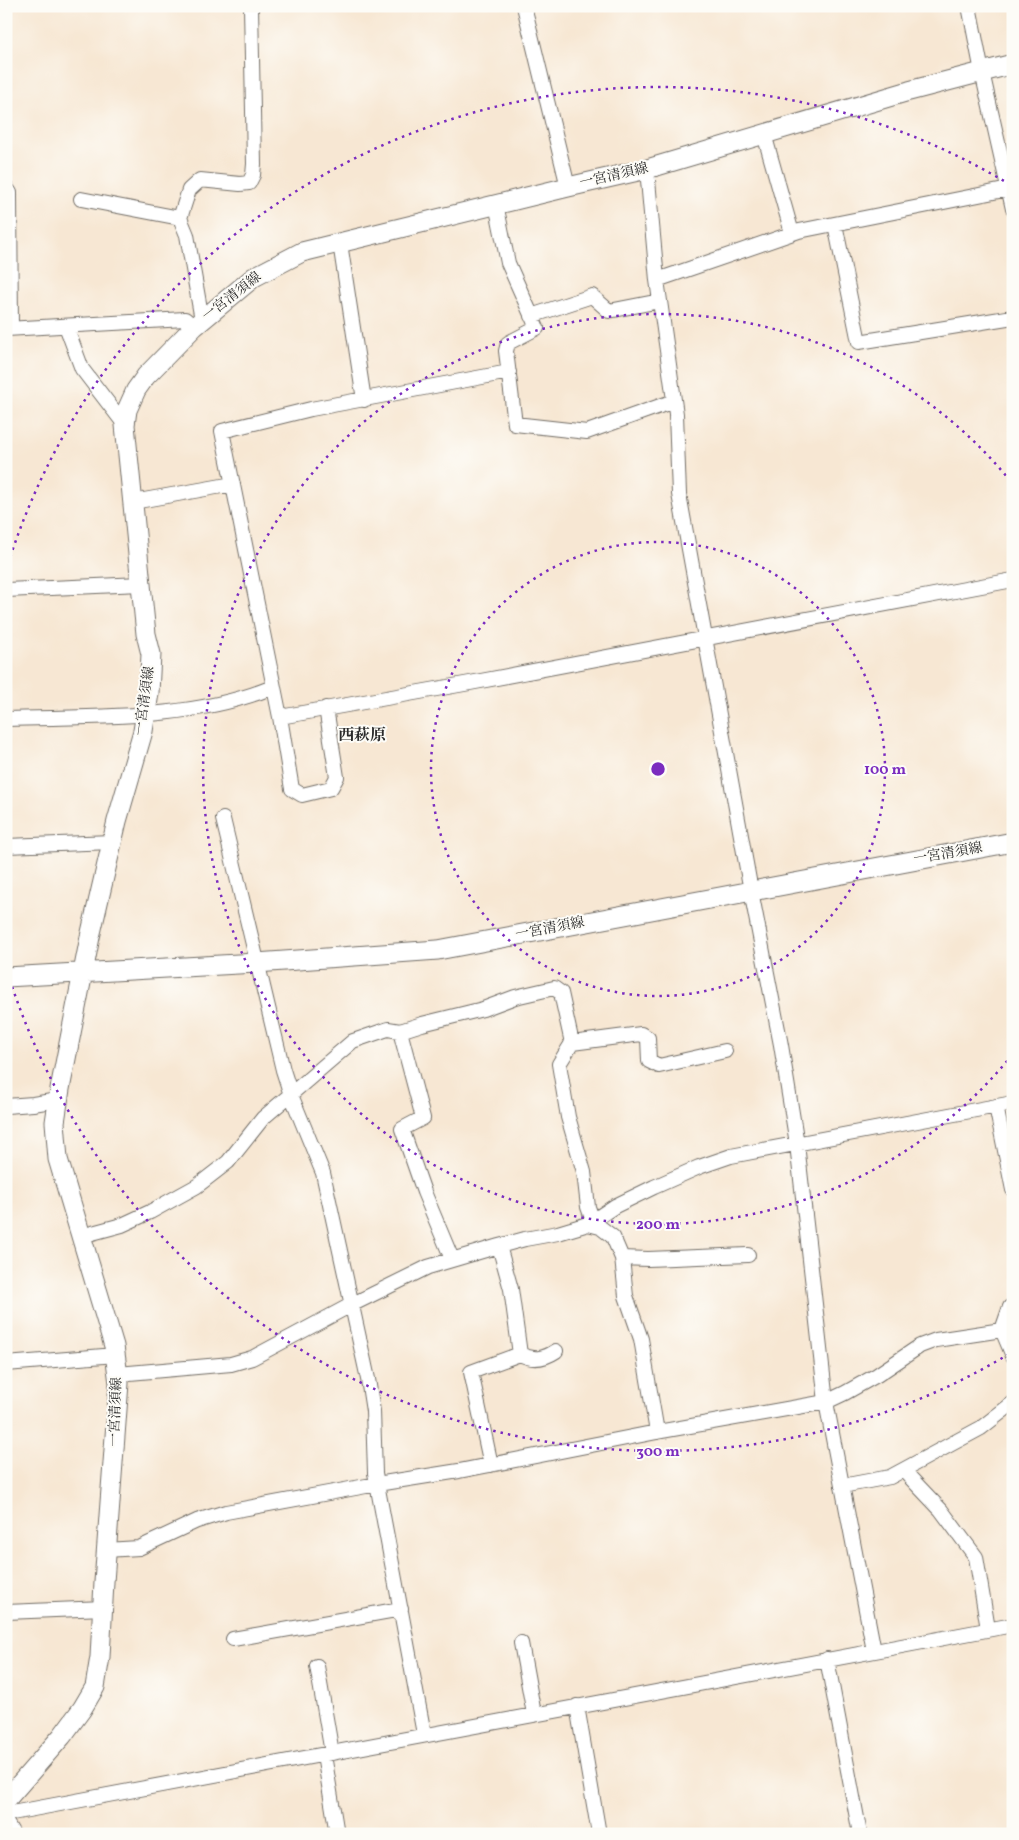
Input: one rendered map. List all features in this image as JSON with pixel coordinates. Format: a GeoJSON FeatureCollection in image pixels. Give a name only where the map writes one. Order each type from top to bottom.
{"type":"FeatureCollection","features":[{"type":"Feature","properties":{"kind":"main road","name":"一宮清須線"},"geometry":{"type":"LineString","coordinates":[[6,1800],[62,1736],[82,1709],[95,1686],[100,1657],[119,1383],[114,1346],[58,1159],[55,1122],[82,972],[112,842],[143,731],[149,693],[151,654],[146,634],[125,425],[127,410],[136,390],[146,376],[198,324],[254,277],[302,252],[568,186],[648,169],[764,134],[1013,64]]}},
{"type":"Feature","properties":{"kind":"main road","name":"一宮清須線"},"geometry":{"type":"LineString","coordinates":[[82,972],[256,963],[438,950],[1013,842]]}},
{"type":"Feature","properties":{"kind":"main road"},"geometry":{"type":"LineString","coordinates":[[6,977],[82,972]]}},
{"type":"Feature","properties":{"kind":"street"},"geometry":{"type":"LineString","coordinates":[[6,187],[10,193],[9,329],[185,320],[198,324],[187,234],[180,218],[189,190],[200,180],[240,184],[249,183],[253,174],[251,6]]}},
{"type":"Feature","properties":{"kind":"street"},"geometry":{"type":"LineString","coordinates":[[524,6],[568,186]]}},
{"type":"Feature","properties":{"kind":"street"},"geometry":{"type":"LineString","coordinates":[[969,6],[1013,210]]}},
{"type":"Feature","properties":{"kind":"street"},"geometry":{"type":"LineString","coordinates":[[764,134],[792,233]]}},
{"type":"Feature","properties":{"kind":"street"},"geometry":{"type":"LineString","coordinates":[[648,169],[660,301],[674,401],[679,494],[781,1045],[797,1144],[826,1402],[874,1650]]}},
{"type":"Feature","properties":{"kind":"street"},"geometry":{"type":"LineString","coordinates":[[658,280],[792,233],[1009,189]]}},
{"type":"Feature","properties":{"kind":"street"},"geometry":{"type":"LineString","coordinates":[[80,199],[180,218]]}},
{"type":"Feature","properties":{"kind":"street"},"geometry":{"type":"LineString","coordinates":[[496,204],[508,263],[537,328],[508,343],[506,351],[515,424],[588,432],[674,401]]}},
{"type":"Feature","properties":{"kind":"street"},"geometry":{"type":"LineString","coordinates":[[835,224],[859,342],[1013,317]]}},
{"type":"Feature","properties":{"kind":"street"},"geometry":{"type":"LineString","coordinates":[[340,243],[364,400]]}},
{"type":"Feature","properties":{"kind":"street"},"geometry":{"type":"LineString","coordinates":[[531,316],[592,296],[609,311],[660,301]]}},
{"type":"Feature","properties":{"kind":"street"},"geometry":{"type":"LineString","coordinates":[[66,326],[82,369],[125,425]]}},
{"type":"Feature","properties":{"kind":"street"},"geometry":{"type":"LineString","coordinates":[[326,708],[338,777],[331,788],[302,795],[292,789],[280,717],[222,431],[311,410],[509,372]]}},
{"type":"Feature","properties":{"kind":"street"},"geometry":{"type":"LineString","coordinates":[[133,502],[233,484]]}},
{"type":"Feature","properties":{"kind":"street"},"geometry":{"type":"LineString","coordinates":[[280,717],[1013,580]]}},
{"type":"Feature","properties":{"kind":"street"},"geometry":{"type":"LineString","coordinates":[[6,590],[141,584]]}},
{"type":"Feature","properties":{"kind":"street"},"geometry":{"type":"LineString","coordinates":[[6,719],[146,714],[187,710],[224,703],[254,695],[274,687]]}},
{"type":"Feature","properties":{"kind":"street"},"geometry":{"type":"LineString","coordinates":[[223,819],[282,1070],[323,1172],[369,1387],[375,1473],[424,1734]]}},
{"type":"Feature","properties":{"kind":"street"},"geometry":{"type":"LineString","coordinates":[[6,846],[112,842]]}},
{"type":"Feature","properties":{"kind":"street"},"geometry":{"type":"LineString","coordinates":[[81,1236],[122,1225],[168,1203],[197,1186],[228,1162],[263,1118],[353,1041],[388,1029],[400,1031],[483,1009],[514,997],[554,988],[561,993],[572,1043],[559,1064],[568,1118],[584,1172],[590,1222]]}},
{"type":"Feature","properties":{"kind":"street"},"geometry":{"type":"LineString","coordinates":[[400,1031],[424,1118],[402,1129],[452,1259]]}},
{"type":"Feature","properties":{"kind":"street"},"geometry":{"type":"LineString","coordinates":[[572,1043],[641,1034],[648,1038],[649,1061],[658,1066],[725,1052]]}},
{"type":"Feature","properties":{"kind":"street"},"geometry":{"type":"LineString","coordinates":[[6,1106],[58,1100]]}},
{"type":"Feature","properties":{"kind":"street"},"geometry":{"type":"LineString","coordinates":[[118,1374],[231,1364],[252,1358],[351,1305],[428,1267],[525,1239],[558,1233],[590,1222],[615,1206],[699,1167],[731,1156],[1013,1103]]}},
{"type":"Feature","properties":{"kind":"street"},"geometry":{"type":"LineString","coordinates":[[996,1106],[1013,1190]]}},
{"type":"Feature","properties":{"kind":"street"},"geometry":{"type":"LineString","coordinates":[[590,1222],[614,1237],[622,1258],[626,1296],[640,1339],[657,1432]]}},
{"type":"Feature","properties":{"kind":"street"},"geometry":{"type":"LineString","coordinates":[[499,1246],[511,1289],[520,1354]]}},
{"type":"Feature","properties":{"kind":"street"},"geometry":{"type":"LineString","coordinates":[[622,1258],[648,1259],[748,1254]]}},
{"type":"Feature","properties":{"kind":"street"},"geometry":{"type":"LineString","coordinates":[[1013,1305],[1010,1307],[1002,1330],[1013,1356]]}},
{"type":"Feature","properties":{"kind":"street"},"geometry":{"type":"LineString","coordinates":[[106,1550],[139,1548],[197,1521],[226,1512],[492,1465],[657,1432],[826,1402],[878,1375],[920,1346],[936,1340],[1002,1330]]}},
{"type":"Feature","properties":{"kind":"street"},"geometry":{"type":"LineString","coordinates":[[492,1465],[471,1372],[520,1354],[529,1359],[541,1358],[556,1351]]}},
{"type":"Feature","properties":{"kind":"street"},"geometry":{"type":"LineString","coordinates":[[6,1364],[116,1355]]}},
{"type":"Feature","properties":{"kind":"street"},"geometry":{"type":"LineString","coordinates":[[842,1486],[890,1477],[981,1428],[1013,1403]]}},
{"type":"Feature","properties":{"kind":"street"},"geometry":{"type":"LineString","coordinates":[[903,1470],[941,1510],[976,1557],[988,1629]]}},
{"type":"Feature","properties":{"kind":"street"},"geometry":{"type":"LineString","coordinates":[[6,1612],[104,1608]]}},
{"type":"Feature","properties":{"kind":"street"},"geometry":{"type":"LineString","coordinates":[[233,1639],[401,1609]]}},
{"type":"Feature","properties":{"kind":"street"},"geometry":{"type":"LineString","coordinates":[[6,1811],[12,1813],[1013,1624]]}},
{"type":"Feature","properties":{"kind":"street"},"geometry":{"type":"LineString","coordinates":[[521,1643],[534,1714]]}},
{"type":"Feature","properties":{"kind":"street"},"geometry":{"type":"LineString","coordinates":[[827,1660],[860,1834]]}},
{"type":"Feature","properties":{"kind":"street"},"geometry":{"type":"LineString","coordinates":[[317,1666],[337,1834]]}},
{"type":"Feature","properties":{"kind":"street"},"geometry":{"type":"LineString","coordinates":[[577,1706],[599,1834]]}},
{"type":"Feature","properties":{"kind":"street"},"geometry":{"type":"LineString","coordinates":[[6,1822],[13,1834]]}},
{"type":"Feature","properties":{"kind":"district","name":"西萩原"},"geometry":{"type":"Point","coordinates":[362,736]}}]}
